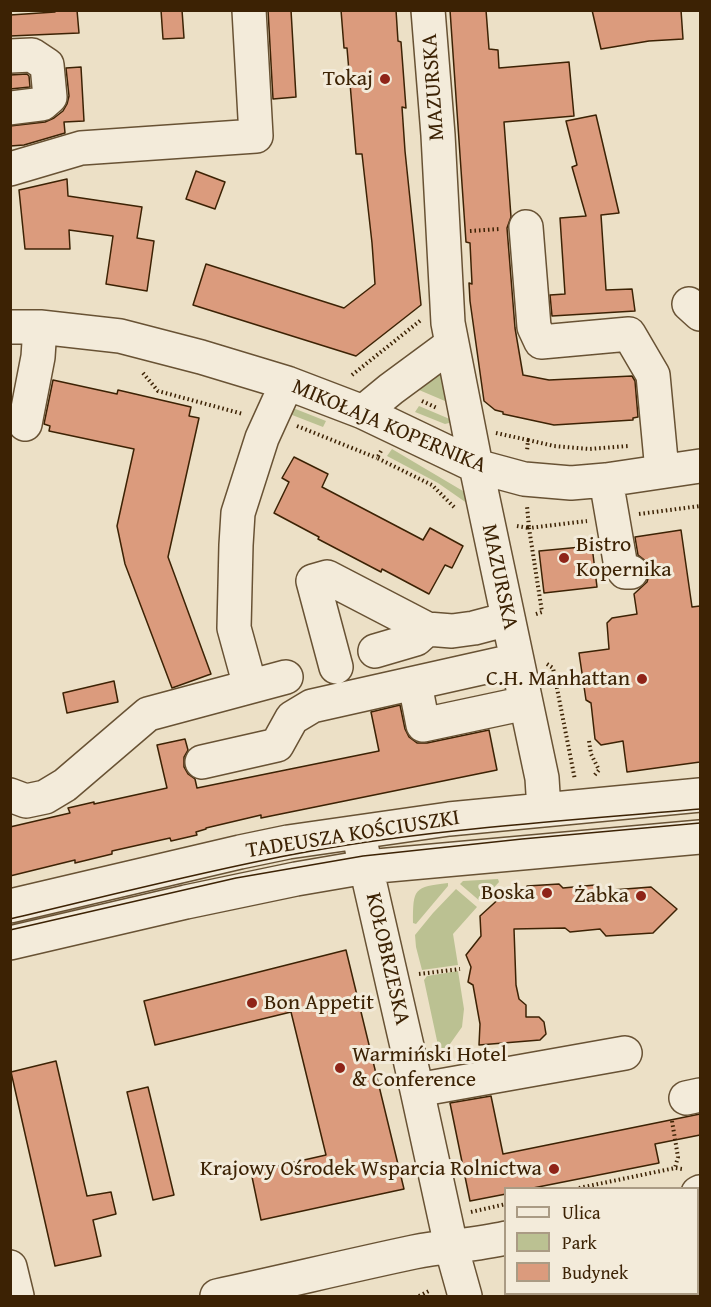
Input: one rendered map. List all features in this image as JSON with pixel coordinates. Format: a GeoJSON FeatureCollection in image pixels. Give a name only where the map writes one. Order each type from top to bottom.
{"type":"FeatureCollection","features":[{"type":"Feature","properties":{"kind":"street"},"geometry":{"type":"LineString","coordinates":[[10,169],[81,148],[256,136],[249,10]]}},
{"type":"Feature","properties":{"kind":"street","name":"MAZURSKA"},"geometry":{"type":"LineString","coordinates":[[428,10],[438,135],[448,323],[476,466],[529,659],[526,703],[542,778],[544,810]]}},
{"type":"Feature","properties":{"kind":"street"},"geometry":{"type":"LineString","coordinates":[[10,56],[32,55],[47,65],[50,97],[42,104],[10,108]]}},
{"type":"Feature","properties":{"kind":"street"},"geometry":{"type":"LineString","coordinates":[[526,226],[534,327],[542,342],[629,334],[653,375],[660,457]]}},
{"type":"Feature","properties":{"kind":"street"},"geometry":{"type":"LineString","coordinates":[[25,327],[38,357],[25,424]]}},
{"type":"Feature","properties":{"kind":"street","name":"MIKOŁAJA KOPERNIKA"},"geometry":{"type":"LineString","coordinates":[[25,327],[120,336],[287,383],[363,412],[476,466],[524,479],[571,483],[606,480],[660,457],[700,466]]}},
{"type":"Feature","properties":{"kind":"street"},"geometry":{"type":"LineString","coordinates":[[363,412],[452,344]]}},
{"type":"Feature","properties":{"kind":"street"},"geometry":{"type":"LineString","coordinates":[[250,686],[234,628],[238,513],[262,438],[287,383]]}},
{"type":"Feature","properties":{"kind":"street"},"geometry":{"type":"LineString","coordinates":[[606,480],[621,567],[625,572],[631,572]]}},
{"type":"Feature","properties":{"kind":"street"},"geometry":{"type":"LineString","coordinates":[[336,667],[313,581],[327,577],[427,628],[452,630],[474,628],[518,618]]}},
{"type":"Feature","properties":{"kind":"street"},"geometry":{"type":"LineString","coordinates":[[375,651],[416,639],[427,628]]}},
{"type":"Feature","properties":{"kind":"street"},"geometry":{"type":"LineString","coordinates":[[202,762],[277,745],[292,718],[312,706],[529,659]]}},
{"type":"Feature","properties":{"kind":"street"},"geometry":{"type":"LineString","coordinates":[[10,795],[26,801],[45,797],[65,785],[148,714],[286,677]]}},
{"type":"Feature","properties":{"kind":"street"},"geometry":{"type":"LineString","coordinates":[[415,684],[423,725],[526,703]]}},
{"type":"Feature","properties":{"kind":"street","name":"TADEUSZA KOŚCIUSZKI"},"geometry":{"type":"LineString","coordinates":[[10,906],[288,842],[437,820],[700,795]]}},
{"type":"Feature","properties":{"kind":"street","name":"KOŁOBRZESKA"},"geometry":{"type":"LineString","coordinates":[[358,832],[451,1246],[465,1296]]}},
{"type":"Feature","properties":{"kind":"street","name":"TADEUSZA KOŚCIUSZKI"},"geometry":{"type":"LineString","coordinates":[[10,944],[197,900],[366,867],[700,837]]}},
{"type":"Feature","properties":{"kind":"street"},"geometry":{"type":"LineString","coordinates":[[417,1090],[626,1053]]}},
{"type":"Feature","properties":{"kind":"street"},"geometry":{"type":"LineString","coordinates":[[217,1296],[416,1252],[504,1238]]}},
{"type":"Feature","properties":{"kind":"street"},"geometry":{"type":"LineString","coordinates":[[10,1267],[17,1296]]}},
{"type":"Feature","properties":{"kind":"path"},"geometry":{"type":"LineString","coordinates":[[469,231],[526,226]]}},
{"type":"Feature","properties":{"kind":"path"},"geometry":{"type":"LineString","coordinates":[[351,375],[426,316]]}},
{"type":"Feature","properties":{"kind":"path"},"geometry":{"type":"LineString","coordinates":[[134,370],[143,373],[158,391],[252,417],[272,416],[377,458]]}},
{"type":"Feature","properties":{"kind":"path"},"geometry":{"type":"LineString","coordinates":[[528,440],[554,446],[660,457]]}},
{"type":"Feature","properties":{"kind":"path"},"geometry":{"type":"LineString","coordinates":[[518,618],[542,612],[529,528],[700,506]]}},
{"type":"Feature","properties":{"kind":"path"},"geometry":{"type":"LineString","coordinates":[[529,659],[553,668],[575,780]]}},
{"type":"Feature","properties":{"kind":"path"},"geometry":{"type":"LineString","coordinates":[[589,741],[591,754],[599,770]]}},
{"type":"Feature","properties":{"kind":"path"},"geometry":{"type":"LineString","coordinates":[[416,974],[460,969]]}},
{"type":"Feature","properties":{"kind":"path"},"geometry":{"type":"LineString","coordinates":[[584,1187],[662,1170]]}},
{"type":"Feature","properties":{"kind":"path"},"geometry":{"type":"LineString","coordinates":[[471,1212],[504,1204]]}},
{"type":"Feature","properties":{"kind":"path"},"geometry":{"type":"LineString","coordinates":[[419,1296],[429,1291]]}},
{"type":"Feature","properties":{"kind":"green space"},"geometry":{"type":"Polygon","coordinates":[[[434,370],[443,372],[452,404],[412,387],[434,370]]]}},
{"type":"Feature","properties":{"kind":"green space"},"geometry":{"type":"Polygon","coordinates":[[[419,406],[452,420],[445,424],[415,412],[419,406]]]}},
{"type":"Feature","properties":{"kind":"green space"},"geometry":{"type":"Polygon","coordinates":[[[293,408],[326,421],[323,427],[287,413],[293,408]]]}},
{"type":"Feature","properties":{"kind":"green space"},"geometry":{"type":"Polygon","coordinates":[[[392,449],[468,494],[471,506],[438,483],[387,456],[392,449]]]}},
{"type":"Feature","properties":{"kind":"green space"},"geometry":{"type":"Polygon","coordinates":[[[498,879],[499,882],[481,902],[460,884],[463,881],[498,879]]]}},
{"type":"Feature","properties":{"kind":"green space"},"geometry":{"type":"Polygon","coordinates":[[[448,883],[448,886],[416,924],[413,923],[415,896],[418,891],[428,886],[448,883]]]}},
{"type":"Feature","properties":{"kind":"green space"},"geometry":{"type":"Polygon","coordinates":[[[456,889],[477,907],[453,934],[458,965],[422,970],[415,935],[456,889]]]}},
{"type":"Feature","properties":{"kind":"green space"},"geometry":{"type":"Polygon","coordinates":[[[458,971],[464,1009],[462,1027],[445,1051],[439,1050],[424,980],[427,976],[458,971]]]}},
{"type":"Feature","properties":{"kind":"building"},"geometry":{"type":"Polygon","coordinates":[[[55,10],[77,10],[79,33],[10,36],[10,15],[55,12],[55,10]]]}},
{"type":"Feature","properties":{"kind":"building"},"geometry":{"type":"Polygon","coordinates":[[[161,10],[182,10],[184,38],[163,39],[161,10]]]}},
{"type":"Feature","properties":{"kind":"building"},"geometry":{"type":"Polygon","coordinates":[[[268,10],[291,10],[296,97],[273,99],[268,10]]]}},
{"type":"Feature","properties":{"kind":"building"},"geometry":{"type":"Polygon","coordinates":[[[341,10],[396,10],[406,108],[402,107],[405,151],[421,305],[356,356],[193,305],[206,264],[344,308],[375,284],[362,154],[356,154],[347,48],[344,48],[341,10]]]}},
{"type":"Feature","properties":{"kind":"building"},"geometry":{"type":"Polygon","coordinates":[[[450,10],[486,10],[489,49],[498,50],[499,68],[569,62],[574,116],[504,122],[511,217],[507,228],[515,328],[523,375],[549,380],[632,376],[635,381],[638,417],[633,420],[554,425],[503,414],[484,401],[470,301],[469,283],[472,284],[470,243],[466,242],[450,10]]]}},
{"type":"Feature","properties":{"kind":"building"},"geometry":{"type":"Polygon","coordinates":[[[592,10],[681,10],[683,39],[649,41],[601,49],[592,10]]]}},
{"type":"Feature","properties":{"kind":"building"},"geometry":{"type":"Polygon","coordinates":[[[81,67],[84,121],[64,122],[65,133],[24,145],[10,146],[10,126],[45,122],[63,111],[69,96],[66,68],[81,67]]]}},
{"type":"Feature","properties":{"kind":"building"},"geometry":{"type":"Polygon","coordinates":[[[27,74],[30,87],[10,89],[10,75],[27,74]]]}},
{"type":"Feature","properties":{"kind":"building"},"geometry":{"type":"Polygon","coordinates":[[[596,115],[619,213],[601,215],[606,290],[632,289],[635,311],[552,316],[550,295],[565,294],[560,218],[586,216],[572,167],[577,165],[566,121],[596,115]]]}},
{"type":"Feature","properties":{"kind":"building"},"geometry":{"type":"Polygon","coordinates":[[[196,171],[225,182],[215,209],[186,199],[196,171]]]}},
{"type":"Feature","properties":{"kind":"building"},"geometry":{"type":"Polygon","coordinates":[[[67,179],[68,196],[142,207],[137,238],[154,241],[147,291],[106,284],[113,236],[69,230],[70,249],[25,249],[19,190],[67,179]]]}},
{"type":"Feature","properties":{"kind":"building"},"geometry":{"type":"Polygon","coordinates":[[[53,380],[117,394],[118,390],[191,407],[189,416],[199,418],[168,557],[211,674],[172,688],[125,564],[117,526],[134,449],[49,431],[50,426],[44,424],[53,380]]]}},
{"type":"Feature","properties":{"kind":"building"},"geometry":{"type":"Polygon","coordinates":[[[294,457],[328,474],[322,487],[423,540],[430,528],[463,546],[452,568],[445,565],[429,594],[382,569],[381,572],[274,513],[289,482],[282,478],[294,457]]]}},
{"type":"Feature","properties":{"kind":"building","name":"C.H. Manhattan"},"geometry":{"type":"Polygon","coordinates":[[[681,530],[692,607],[700,606],[700,762],[627,772],[623,741],[601,745],[595,739],[591,703],[586,700],[579,653],[609,649],[607,623],[612,618],[637,614],[634,594],[647,582],[650,571],[647,562],[638,555],[635,537],[681,530]]]}},
{"type":"Feature","properties":{"kind":"building"},"geometry":{"type":"Polygon","coordinates":[[[592,546],[597,587],[544,593],[539,551],[592,546]]]}},
{"type":"Feature","properties":{"kind":"building"},"geometry":{"type":"Polygon","coordinates":[[[114,681],[118,702],[67,713],[63,693],[114,681]]]}},
{"type":"Feature","properties":{"kind":"building"},"geometry":{"type":"Polygon","coordinates":[[[400,705],[405,729],[409,737],[417,743],[489,730],[497,770],[261,818],[261,815],[206,828],[196,832],[197,835],[171,841],[170,838],[112,851],[112,854],[75,863],[75,860],[10,876],[10,827],[70,813],[68,808],[167,788],[157,745],[185,739],[188,750],[184,757],[184,767],[195,779],[197,788],[379,751],[371,712],[400,705]]]}},
{"type":"Feature","properties":{"kind":"building"},"geometry":{"type":"Polygon","coordinates":[[[559,884],[563,888],[595,885],[599,891],[651,887],[677,909],[653,933],[606,936],[600,929],[570,932],[565,928],[514,929],[516,985],[519,999],[526,1005],[526,1017],[539,1017],[544,1022],[546,1034],[540,1040],[479,1045],[480,1024],[473,985],[468,982],[471,967],[466,955],[481,936],[480,916],[503,895],[523,894],[527,886],[559,884]]]}},
{"type":"Feature","properties":{"kind":"building"},"geometry":{"type":"Polygon","coordinates":[[[346,950],[404,1189],[261,1220],[251,1172],[326,1155],[291,1012],[155,1045],[144,1001],[346,950]]]}},
{"type":"Feature","properties":{"kind":"building"},"geometry":{"type":"Polygon","coordinates":[[[56,1061],[87,1196],[111,1192],[116,1214],[93,1220],[101,1256],[55,1266],[11,1072],[56,1061]]]}},
{"type":"Feature","properties":{"kind":"building"},"geometry":{"type":"Polygon","coordinates":[[[148,1087],[174,1195],[153,1200],[127,1092],[148,1087]]]}},
{"type":"Feature","properties":{"kind":"building"},"geometry":{"type":"Polygon","coordinates":[[[491,1096],[503,1154],[700,1114],[700,1135],[655,1144],[659,1163],[538,1187],[504,1187],[504,1194],[470,1201],[450,1103],[491,1096]]]}},
{"type":"Feature","properties":{"kind":"tram line"},"geometry":{"type":"LineString","coordinates":[[10,919],[150,885],[341,846],[443,832],[700,809]]}},
{"type":"Feature","properties":{"kind":"tram line"},"geometry":{"type":"LineString","coordinates":[[10,930],[236,878],[363,856],[700,823]]}},
{"type":"Feature","properties":{"kind":"place","name":"Tokaj"},"geometry":{"type":"Point","coordinates":[385,79]}},
{"type":"Feature","properties":{"kind":"place","name":"Bistro Kopernika"},"geometry":{"type":"Point","coordinates":[564,558]}},
{"type":"Feature","properties":{"kind":"place","name":"C.H. Manhattan"},"geometry":{"type":"Point","coordinates":[642,679]}},
{"type":"Feature","properties":{"kind":"place","name":"Boska"},"geometry":{"type":"Point","coordinates":[547,893]}},
{"type":"Feature","properties":{"kind":"place","name":"Żabka"},"geometry":{"type":"Point","coordinates":[641,896]}},
{"type":"Feature","properties":{"kind":"place","name":"Bon Appetit"},"geometry":{"type":"Point","coordinates":[252,1003]}},
{"type":"Feature","properties":{"kind":"place","name":"Warmiński Hotel & Conference"},"geometry":{"type":"Point","coordinates":[340,1068]}},
{"type":"Feature","properties":{"kind":"place","name":"Krajowy Ośrodek Wsparcia Rolnictwa"},"geometry":{"type":"Point","coordinates":[554,1169]}}]}
